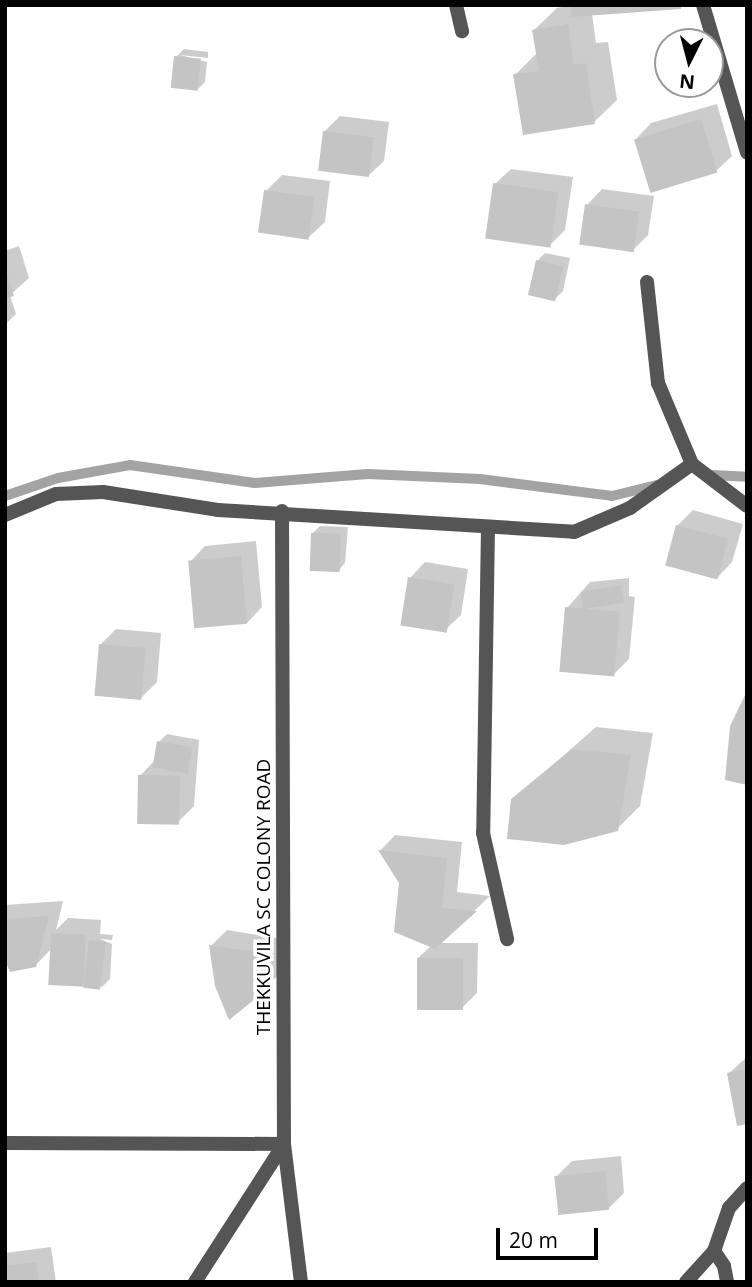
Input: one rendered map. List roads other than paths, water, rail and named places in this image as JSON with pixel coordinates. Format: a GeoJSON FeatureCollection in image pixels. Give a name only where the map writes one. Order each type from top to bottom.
{"type":"FeatureCollection","features":[{"type":"Feature","properties":{"kind":"street"},"geometry":{"type":"LineString","coordinates":[[456,5],[462,31]]}},
{"type":"Feature","properties":{"kind":"street"},"geometry":{"type":"LineString","coordinates":[[703,5],[747,153]]}},
{"type":"Feature","properties":{"kind":"street"},"geometry":{"type":"LineString","coordinates":[[647,282],[658,383],[692,464],[747,506]]}},
{"type":"Feature","properties":{"kind":"street"},"geometry":{"type":"LineString","coordinates":[[5,515],[57,494],[103,492],[218,510],[282,511],[574,532],[630,508],[692,464]]}},
{"type":"Feature","properties":{"kind":"street","name":"THEKKUVILA SC COLONY ROAD"},"geometry":{"type":"LineString","coordinates":[[282,511],[284,1144],[301,1282]]}},
{"type":"Feature","properties":{"kind":"street"},"geometry":{"type":"LineString","coordinates":[[488,527],[483,833],[507,939]]}},
{"type":"Feature","properties":{"kind":"street"},"geometry":{"type":"LineString","coordinates":[[5,1143],[284,1144]]}},
{"type":"Feature","properties":{"kind":"street"},"geometry":{"type":"LineString","coordinates":[[195,1282],[284,1144]]}},
{"type":"Feature","properties":{"kind":"street"},"geometry":{"type":"LineString","coordinates":[[686,1282],[713,1251],[729,1208],[747,1188]]}},
{"type":"Feature","properties":{"kind":"street"},"geometry":{"type":"LineString","coordinates":[[713,1251],[724,1266],[727,1282]]}},
{"type":"Feature","properties":{"kind":"waterway"},"geometry":{"type":"LineString","coordinates":[[5,496],[58,478],[130,465],[255,483],[368,474],[480,479],[612,496],[657,485]]}},
{"type":"Feature","properties":{"kind":"waterway"},"geometry":{"type":"LineString","coordinates":[[712,475],[747,477]]}}]}
